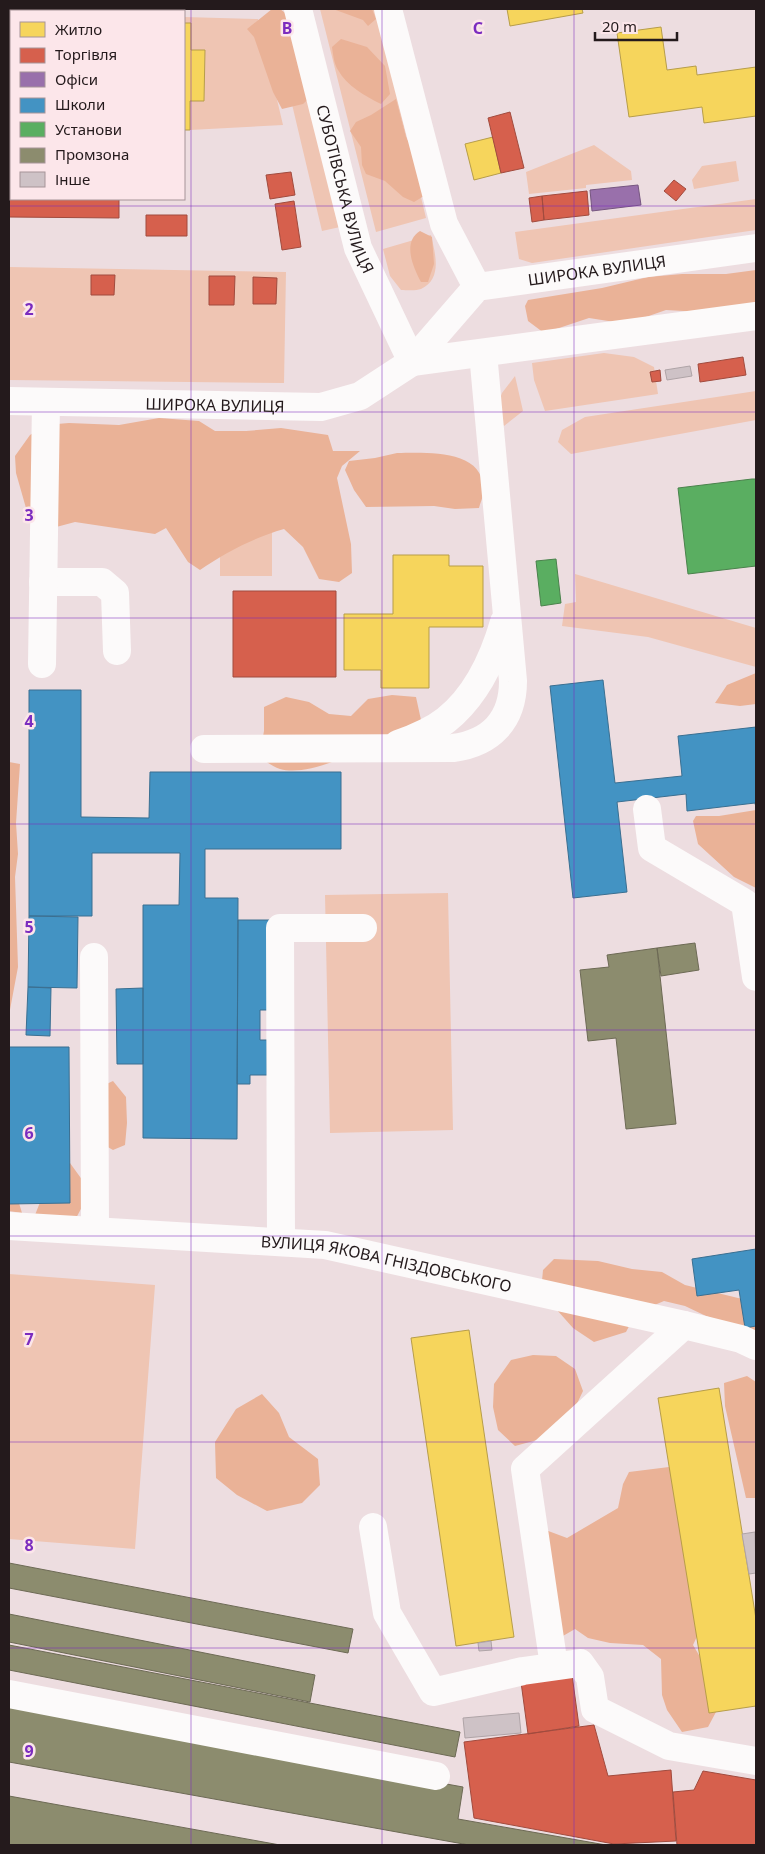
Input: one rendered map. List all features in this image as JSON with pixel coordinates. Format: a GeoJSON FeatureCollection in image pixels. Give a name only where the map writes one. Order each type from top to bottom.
{"type":"FeatureCollection","features":[{"type":"Feature","properties":{"kind":"street","name":"СУБОТІВСЬКА ВУЛИЦЯ"},"geometry":{"type":"LineString","coordinates":[[298,9],[358,248],[412,362]]}},
{"type":"Feature","properties":{"kind":"street"},"geometry":{"type":"LineString","coordinates":[[388,9],[444,224],[477,287]]}},
{"type":"Feature","properties":{"kind":"street","name":"ШИРОКА ВУЛИЦЯ"},"geometry":{"type":"LineString","coordinates":[[9,401],[321,407],[360,396],[412,362],[477,287],[756,248]]}},
{"type":"Feature","properties":{"kind":"street","name":"ШИРОКА ВУЛИЦЯ"},"geometry":{"type":"LineString","coordinates":[[412,362],[756,316]]}},
{"type":"Feature","properties":{"kind":"street"},"geometry":{"type":"LineString","coordinates":[[204,749],[388,749],[465,746],[477,742],[497,727],[510,706],[513,693],[483,353]]}},
{"type":"Feature","properties":{"kind":"street"},"geometry":{"type":"LineString","coordinates":[[42,664],[46,402]]}},
{"type":"Feature","properties":{"kind":"street"},"geometry":{"type":"LineString","coordinates":[[44,582],[102,582],[115,593],[117,651]]}},
{"type":"Feature","properties":{"kind":"street"},"geometry":{"type":"LineString","coordinates":[[388,749],[420,736],[446,720],[466,700],[490,659],[499,638],[507,610]]}},
{"type":"Feature","properties":{"kind":"street"},"geometry":{"type":"LineString","coordinates":[[646,809],[652,848],[745,903],[756,977]]}},
{"type":"Feature","properties":{"kind":"street"},"geometry":{"type":"LineString","coordinates":[[281,1242],[280,928],[363,928]]}},
{"type":"Feature","properties":{"kind":"street"},"geometry":{"type":"LineString","coordinates":[[94,957],[95,1231]]}},
{"type":"Feature","properties":{"kind":"street","name":"ВУЛИЦЯ ЯКОВА ГНІЗДОВСЬКОГО"},"geometry":{"type":"LineString","coordinates":[[9,1226],[325,1245],[684,1325],[741,1339],[756,1346]]}},
{"type":"Feature","properties":{"kind":"street"},"geometry":{"type":"LineString","coordinates":[[554,1666],[525,1469],[684,1325]]}},
{"type":"Feature","properties":{"kind":"street"},"geometry":{"type":"LineString","coordinates":[[373,1527],[387,1613],[433,1692],[523,1671],[580,1663],[590,1677],[595,1709],[669,1746],[756,1761]]}},
{"type":"Feature","properties":{"kind":"street"},"geometry":{"type":"LineString","coordinates":[[9,1694],[436,1776]]}},
{"type":"Feature","properties":{"kind":"shaded area"},"geometry":{"type":"Polygon","coordinates":[[[272,9],[280,9],[288,15],[319,89],[303,104],[282,109],[273,92],[254,37],[247,29],[272,9]]]}},
{"type":"Feature","properties":{"kind":"shaded area"},"geometry":{"type":"Polygon","coordinates":[[[320,9],[376,9],[426,218],[376,232],[320,9]]]}},
{"type":"Feature","properties":{"kind":"shaded area"},"geometry":{"type":"Polygon","coordinates":[[[333,9],[372,9],[376,19],[368,26],[363,20],[333,9]]]}},
{"type":"Feature","properties":{"kind":"shaded area"},"geometry":{"type":"Polygon","coordinates":[[[185,17],[258,19],[283,125],[190,130],[190,101],[204,101],[205,51],[191,50],[190,23],[185,23],[185,17]]]}},
{"type":"Feature","properties":{"kind":"shaded area"},"geometry":{"type":"Polygon","coordinates":[[[290,20],[340,227],[322,231],[273,24],[290,20]]]}},
{"type":"Feature","properties":{"kind":"shaded area"},"geometry":{"type":"Polygon","coordinates":[[[341,39],[367,47],[385,66],[390,94],[381,104],[351,86],[338,70],[332,47],[341,39]]]}},
{"type":"Feature","properties":{"kind":"shaded area"},"geometry":{"type":"Polygon","coordinates":[[[396,99],[406,137],[415,153],[424,196],[414,202],[403,197],[385,181],[366,174],[362,165],[361,147],[350,131],[356,122],[396,99]]]}},
{"type":"Feature","properties":{"kind":"shaded area"},"geometry":{"type":"Polygon","coordinates":[[[594,145],[631,171],[632,180],[586,185],[586,188],[529,194],[526,172],[594,145]]]}},
{"type":"Feature","properties":{"kind":"shaded area"},"geometry":{"type":"Polygon","coordinates":[[[736,161],[739,181],[694,189],[692,180],[702,166],[736,161]]]}},
{"type":"Feature","properties":{"kind":"shaded area"},"geometry":{"type":"Polygon","coordinates":[[[756,199],[756,230],[532,263],[519,259],[515,232],[756,199]]]}},
{"type":"Feature","properties":{"kind":"shaded area"},"geometry":{"type":"Polygon","coordinates":[[[420,231],[432,237],[434,264],[428,282],[421,282],[412,262],[411,242],[420,231]]]}},
{"type":"Feature","properties":{"kind":"shaded area"},"geometry":{"type":"Polygon","coordinates":[[[431,235],[436,265],[432,279],[428,285],[421,289],[401,290],[390,276],[383,249],[431,235]]]}},
{"type":"Feature","properties":{"kind":"shaded area"},"geometry":{"type":"Polygon","coordinates":[[[9,267],[286,272],[284,383],[9,380],[9,267]]]}},
{"type":"Feature","properties":{"kind":"shaded area"},"geometry":{"type":"Polygon","coordinates":[[[756,270],[756,304],[701,312],[666,310],[621,323],[589,318],[544,333],[528,321],[525,306],[528,300],[602,288],[648,277],[682,274],[726,274],[756,270]]]}},
{"type":"Feature","properties":{"kind":"shaded area"},"geometry":{"type":"Polygon","coordinates":[[[604,353],[634,357],[654,367],[658,394],[545,411],[534,380],[532,363],[604,353]]]}},
{"type":"Feature","properties":{"kind":"shaded area"},"geometry":{"type":"Polygon","coordinates":[[[515,376],[523,411],[504,426],[495,413],[502,393],[515,376]]]}},
{"type":"Feature","properties":{"kind":"shaded area"},"geometry":{"type":"Polygon","coordinates":[[[756,391],[756,420],[571,454],[558,442],[562,430],[585,417],[756,391]]]}},
{"type":"Feature","properties":{"kind":"shaded area"},"geometry":{"type":"Polygon","coordinates":[[[159,418],[199,421],[215,431],[281,428],[328,435],[333,451],[360,451],[342,466],[337,478],[351,544],[352,573],[339,582],[319,579],[303,547],[284,529],[240,546],[200,570],[188,562],[166,528],[155,534],[75,522],[45,530],[28,515],[16,473],[15,456],[30,435],[45,425],[69,423],[119,425],[159,418]]]}},
{"type":"Feature","properties":{"kind":"shaded area"},"geometry":{"type":"Polygon","coordinates":[[[397,453],[438,454],[452,456],[465,461],[475,468],[482,478],[483,495],[479,508],[455,509],[434,506],[366,507],[354,490],[345,470],[349,461],[397,453]]]}},
{"type":"Feature","properties":{"kind":"shaded area"},"geometry":{"type":"Polygon","coordinates":[[[220,516],[272,516],[272,576],[220,576],[220,516]]]}},
{"type":"Feature","properties":{"kind":"shaded area"},"geometry":{"type":"Polygon","coordinates":[[[575,574],[756,628],[756,667],[648,637],[562,626],[565,604],[576,602],[575,574]]]}},
{"type":"Feature","properties":{"kind":"shaded area"},"geometry":{"type":"Polygon","coordinates":[[[756,673],[756,704],[740,706],[715,703],[727,685],[756,673]]]}},
{"type":"Feature","properties":{"kind":"shaded area"},"geometry":{"type":"Polygon","coordinates":[[[392,695],[416,697],[421,720],[352,754],[313,768],[280,769],[259,758],[264,731],[264,707],[286,697],[309,702],[329,714],[351,716],[368,699],[392,695]]]}},
{"type":"Feature","properties":{"kind":"shaded area"},"geometry":{"type":"Polygon","coordinates":[[[9,762],[20,764],[16,823],[18,854],[15,877],[18,967],[9,1015],[9,762]]]}},
{"type":"Feature","properties":{"kind":"shaded area"},"geometry":{"type":"Polygon","coordinates":[[[756,810],[756,888],[734,877],[698,844],[693,821],[696,816],[719,816],[756,810]]]}},
{"type":"Feature","properties":{"kind":"shaded area"},"geometry":{"type":"Polygon","coordinates":[[[448,893],[453,1130],[330,1133],[325,895],[448,893]]]}},
{"type":"Feature","properties":{"kind":"shaded area"},"geometry":{"type":"Polygon","coordinates":[[[113,1081],[126,1097],[127,1123],[125,1145],[113,1150],[106,1146],[100,1087],[113,1081]]]}},
{"type":"Feature","properties":{"kind":"shaded area"},"geometry":{"type":"Polygon","coordinates":[[[70,1163],[83,1181],[83,1205],[74,1222],[33,1220],[54,1167],[70,1163]]]}},
{"type":"Feature","properties":{"kind":"shaded area"},"geometry":{"type":"Polygon","coordinates":[[[9,1180],[16,1193],[22,1213],[9,1211],[9,1180]]]}},
{"type":"Feature","properties":{"kind":"shaded area"},"geometry":{"type":"Polygon","coordinates":[[[554,1259],[598,1261],[632,1269],[662,1272],[685,1285],[756,1301],[756,1333],[706,1316],[685,1306],[664,1301],[636,1313],[626,1332],[594,1342],[573,1328],[541,1292],[543,1270],[554,1259]]]}},
{"type":"Feature","properties":{"kind":"shaded area"},"geometry":{"type":"Polygon","coordinates":[[[9,1274],[155,1285],[135,1549],[9,1539],[9,1274]]]}},
{"type":"Feature","properties":{"kind":"shaded area"},"geometry":{"type":"Polygon","coordinates":[[[533,1355],[556,1356],[575,1369],[583,1391],[573,1412],[537,1440],[515,1446],[498,1430],[493,1407],[494,1384],[511,1360],[533,1355]]]}},
{"type":"Feature","properties":{"kind":"shaded area"},"geometry":{"type":"Polygon","coordinates":[[[747,1376],[756,1382],[756,1498],[746,1498],[725,1406],[724,1383],[747,1376]]]}},
{"type":"Feature","properties":{"kind":"shaded area"},"geometry":{"type":"Polygon","coordinates":[[[262,1394],[279,1413],[289,1437],[318,1459],[320,1485],[302,1503],[267,1511],[237,1495],[216,1478],[215,1442],[236,1409],[262,1394]]]}},
{"type":"Feature","properties":{"kind":"shaded area"},"geometry":{"type":"Polygon","coordinates":[[[669,1467],[690,1509],[709,1611],[693,1645],[724,1697],[708,1727],[682,1732],[667,1710],[662,1695],[661,1659],[643,1645],[610,1643],[588,1638],[575,1629],[556,1640],[535,1526],[567,1538],[618,1508],[623,1484],[629,1472],[669,1467]]]}},
{"type":"Feature","properties":{"kind":"building: Житло"},"geometry":{"type":"Polygon","coordinates":[[[507,9],[582,9],[583,13],[510,26],[507,9]]]}},
{"type":"Feature","properties":{"kind":"building: Житло"},"geometry":{"type":"Polygon","coordinates":[[[185,23],[191,23],[191,50],[205,50],[204,101],[190,101],[190,130],[185,130],[185,23]]]}},
{"type":"Feature","properties":{"kind":"building: Житло"},"geometry":{"type":"Polygon","coordinates":[[[661,27],[667,70],[696,66],[697,75],[756,67],[756,116],[704,123],[702,107],[629,117],[617,33],[661,27]]]}},
{"type":"Feature","properties":{"kind":"building: Житло"},"geometry":{"type":"Polygon","coordinates":[[[493,137],[501,173],[474,180],[465,144],[493,137]]]}},
{"type":"Feature","properties":{"kind":"building: Житло"},"geometry":{"type":"Polygon","coordinates":[[[393,555],[449,555],[449,566],[483,566],[483,627],[429,627],[429,688],[381,688],[381,670],[344,670],[344,614],[393,614],[393,555]]]}},
{"type":"Feature","properties":{"kind":"building: Житло"},"geometry":{"type":"Polygon","coordinates":[[[469,1330],[514,1637],[456,1646],[411,1338],[469,1330]]]}},
{"type":"Feature","properties":{"kind":"building: Житло"},"geometry":{"type":"Polygon","coordinates":[[[719,1388],[756,1619],[756,1706],[709,1713],[658,1398],[719,1388]]]}},
{"type":"Feature","properties":{"kind":"building: Торгівля"},"geometry":{"type":"Polygon","coordinates":[[[510,112],[524,168],[501,173],[488,118],[510,112]]]}},
{"type":"Feature","properties":{"kind":"building: Торгівля"},"geometry":{"type":"Polygon","coordinates":[[[9,134],[10,200],[119,200],[119,218],[9,217],[9,134]]]}},
{"type":"Feature","properties":{"kind":"building: Торгівля"},"geometry":{"type":"Polygon","coordinates":[[[291,172],[295,195],[270,199],[266,175],[291,172]]]}},
{"type":"Feature","properties":{"kind":"building: Торгівля"},"geometry":{"type":"Polygon","coordinates":[[[674,180],[686,189],[676,201],[664,191],[674,180]]]}},
{"type":"Feature","properties":{"kind":"building: Торгівля"},"geometry":{"type":"Polygon","coordinates":[[[587,191],[589,215],[544,220],[542,196],[587,191]]]}},
{"type":"Feature","properties":{"kind":"building: Торгівля"},"geometry":{"type":"Polygon","coordinates":[[[542,196],[544,220],[532,222],[529,198],[542,196]]]}},
{"type":"Feature","properties":{"kind":"building: Торгівля"},"geometry":{"type":"Polygon","coordinates":[[[294,201],[301,247],[282,250],[275,204],[294,201]]]}},
{"type":"Feature","properties":{"kind":"building: Торгівля"},"geometry":{"type":"Polygon","coordinates":[[[146,215],[187,215],[187,236],[146,236],[146,215]]]}},
{"type":"Feature","properties":{"kind":"building: Торгівля"},"geometry":{"type":"Polygon","coordinates":[[[91,275],[115,275],[114,295],[91,295],[91,275]]]}},
{"type":"Feature","properties":{"kind":"building: Торгівля"},"geometry":{"type":"Polygon","coordinates":[[[209,276],[235,276],[234,305],[209,305],[209,276]]]}},
{"type":"Feature","properties":{"kind":"building: Торгівля"},"geometry":{"type":"Polygon","coordinates":[[[253,277],[277,278],[276,304],[253,304],[253,277]]]}},
{"type":"Feature","properties":{"kind":"building: Торгівля"},"geometry":{"type":"Polygon","coordinates":[[[743,357],[746,375],[700,382],[698,364],[743,357]]]}},
{"type":"Feature","properties":{"kind":"building: Торгівля"},"geometry":{"type":"Polygon","coordinates":[[[660,370],[661,381],[652,382],[650,372],[660,370]]]}},
{"type":"Feature","properties":{"kind":"building: Торгівля"},"geometry":{"type":"Polygon","coordinates":[[[233,591],[336,591],[336,677],[233,677],[233,591]]]}},
{"type":"Feature","properties":{"kind":"building: Торгівля"},"geometry":{"type":"Polygon","coordinates":[[[572,1675],[579,1726],[528,1734],[521,1682],[572,1675]]]}},
{"type":"Feature","properties":{"kind":"building: Торгівля"},"geometry":{"type":"Polygon","coordinates":[[[594,1725],[608,1776],[671,1770],[676,1841],[614,1844],[474,1818],[464,1742],[594,1725]]]}},
{"type":"Feature","properties":{"kind":"building: Торгівля"},"geometry":{"type":"Polygon","coordinates":[[[703,1771],[756,1780],[756,1845],[677,1845],[673,1792],[694,1790],[703,1771]]]}},
{"type":"Feature","properties":{"kind":"building: Офіси"},"geometry":{"type":"Polygon","coordinates":[[[638,185],[641,205],[592,211],[590,190],[638,185]]]}},
{"type":"Feature","properties":{"kind":"building: Школи"},"geometry":{"type":"Polygon","coordinates":[[[603,680],[615,783],[682,776],[678,736],[756,727],[756,808],[755,803],[687,811],[686,794],[617,802],[627,892],[573,898],[550,686],[603,680]]]}},
{"type":"Feature","properties":{"kind":"building: Школи"},"geometry":{"type":"Polygon","coordinates":[[[29,690],[81,690],[81,817],[149,818],[150,772],[341,772],[341,849],[205,849],[205,898],[238,898],[237,1139],[143,1138],[143,905],[179,905],[180,853],[92,853],[92,916],[29,916],[29,690]]]}},
{"type":"Feature","properties":{"kind":"building: Школи"},"geometry":{"type":"Polygon","coordinates":[[[29,916],[78,917],[77,988],[28,987],[29,916]]]}},
{"type":"Feature","properties":{"kind":"building: Школи"},"geometry":{"type":"Polygon","coordinates":[[[238,920],[275,920],[274,1010],[260,1010],[260,1040],[267,1040],[267,1075],[250,1075],[250,1084],[237,1084],[238,920]]]}},
{"type":"Feature","properties":{"kind":"building: Школи"},"geometry":{"type":"Polygon","coordinates":[[[28,987],[51,988],[50,1036],[26,1035],[28,987]]]}},
{"type":"Feature","properties":{"kind":"building: Школи"},"geometry":{"type":"Polygon","coordinates":[[[143,988],[143,1064],[117,1064],[116,989],[143,988]]]}},
{"type":"Feature","properties":{"kind":"building: Школи"},"geometry":{"type":"Polygon","coordinates":[[[9,1047],[69,1047],[70,1203],[9,1204],[9,1047]]]}},
{"type":"Feature","properties":{"kind":"building: Школи"},"geometry":{"type":"Polygon","coordinates":[[[756,1249],[756,1326],[745,1328],[739,1290],[697,1296],[692,1259],[756,1249]]]}},
{"type":"Feature","properties":{"kind":"building: Установи"},"geometry":{"type":"Polygon","coordinates":[[[756,479],[756,566],[688,574],[678,488],[756,479]]]}},
{"type":"Feature","properties":{"kind":"building: Установи"},"geometry":{"type":"Polygon","coordinates":[[[556,559],[561,603],[541,606],[536,561],[556,559]]]}},
{"type":"Feature","properties":{"kind":"building: Промзона"},"geometry":{"type":"Polygon","coordinates":[[[9,50],[10,50],[10,98],[9,50]]]}},
{"type":"Feature","properties":{"kind":"building: Промзона"},"geometry":{"type":"Polygon","coordinates":[[[695,943],[699,970],[661,976],[657,948],[695,943]]]}},
{"type":"Feature","properties":{"kind":"building: Промзона"},"geometry":{"type":"Polygon","coordinates":[[[657,948],[676,1124],[626,1129],[616,1038],[588,1041],[580,970],[609,967],[607,955],[657,948]]]}},
{"type":"Feature","properties":{"kind":"building: Промзона"},"geometry":{"type":"Polygon","coordinates":[[[9,1563],[353,1629],[348,1653],[9,1588],[9,1563]]]}},
{"type":"Feature","properties":{"kind":"building: Промзона"},"geometry":{"type":"Polygon","coordinates":[[[9,1614],[315,1675],[310,1702],[9,1642],[9,1614]]]}},
{"type":"Feature","properties":{"kind":"building: Промзона"},"geometry":{"type":"Polygon","coordinates":[[[9,1645],[460,1732],[455,1757],[9,1670],[9,1645]]]}},
{"type":"Feature","properties":{"kind":"building: Промзона"},"geometry":{"type":"Polygon","coordinates":[[[9,1705],[463,1787],[458,1819],[606,1845],[469,1845],[9,1762],[9,1705]]]}},
{"type":"Feature","properties":{"kind":"building: Промзона"},"geometry":{"type":"Polygon","coordinates":[[[9,1796],[280,1845],[9,1845],[9,1796]]]}},
{"type":"Feature","properties":{"kind":"building: Інше"},"geometry":{"type":"Polygon","coordinates":[[[690,366],[692,376],[667,380],[665,370],[690,366]]]}},
{"type":"Feature","properties":{"kind":"building: Інше"},"geometry":{"type":"Polygon","coordinates":[[[755,1532],[756,1573],[749,1574],[742,1534],[755,1532]]]}},
{"type":"Feature","properties":{"kind":"building: Інше"},"geometry":{"type":"Polygon","coordinates":[[[491,1641],[492,1650],[479,1651],[478,1643],[491,1641]]]}},
{"type":"Feature","properties":{"kind":"building: Інше"},"geometry":{"type":"Polygon","coordinates":[[[519,1713],[521,1733],[465,1738],[463,1718],[519,1713]]]}}]}
